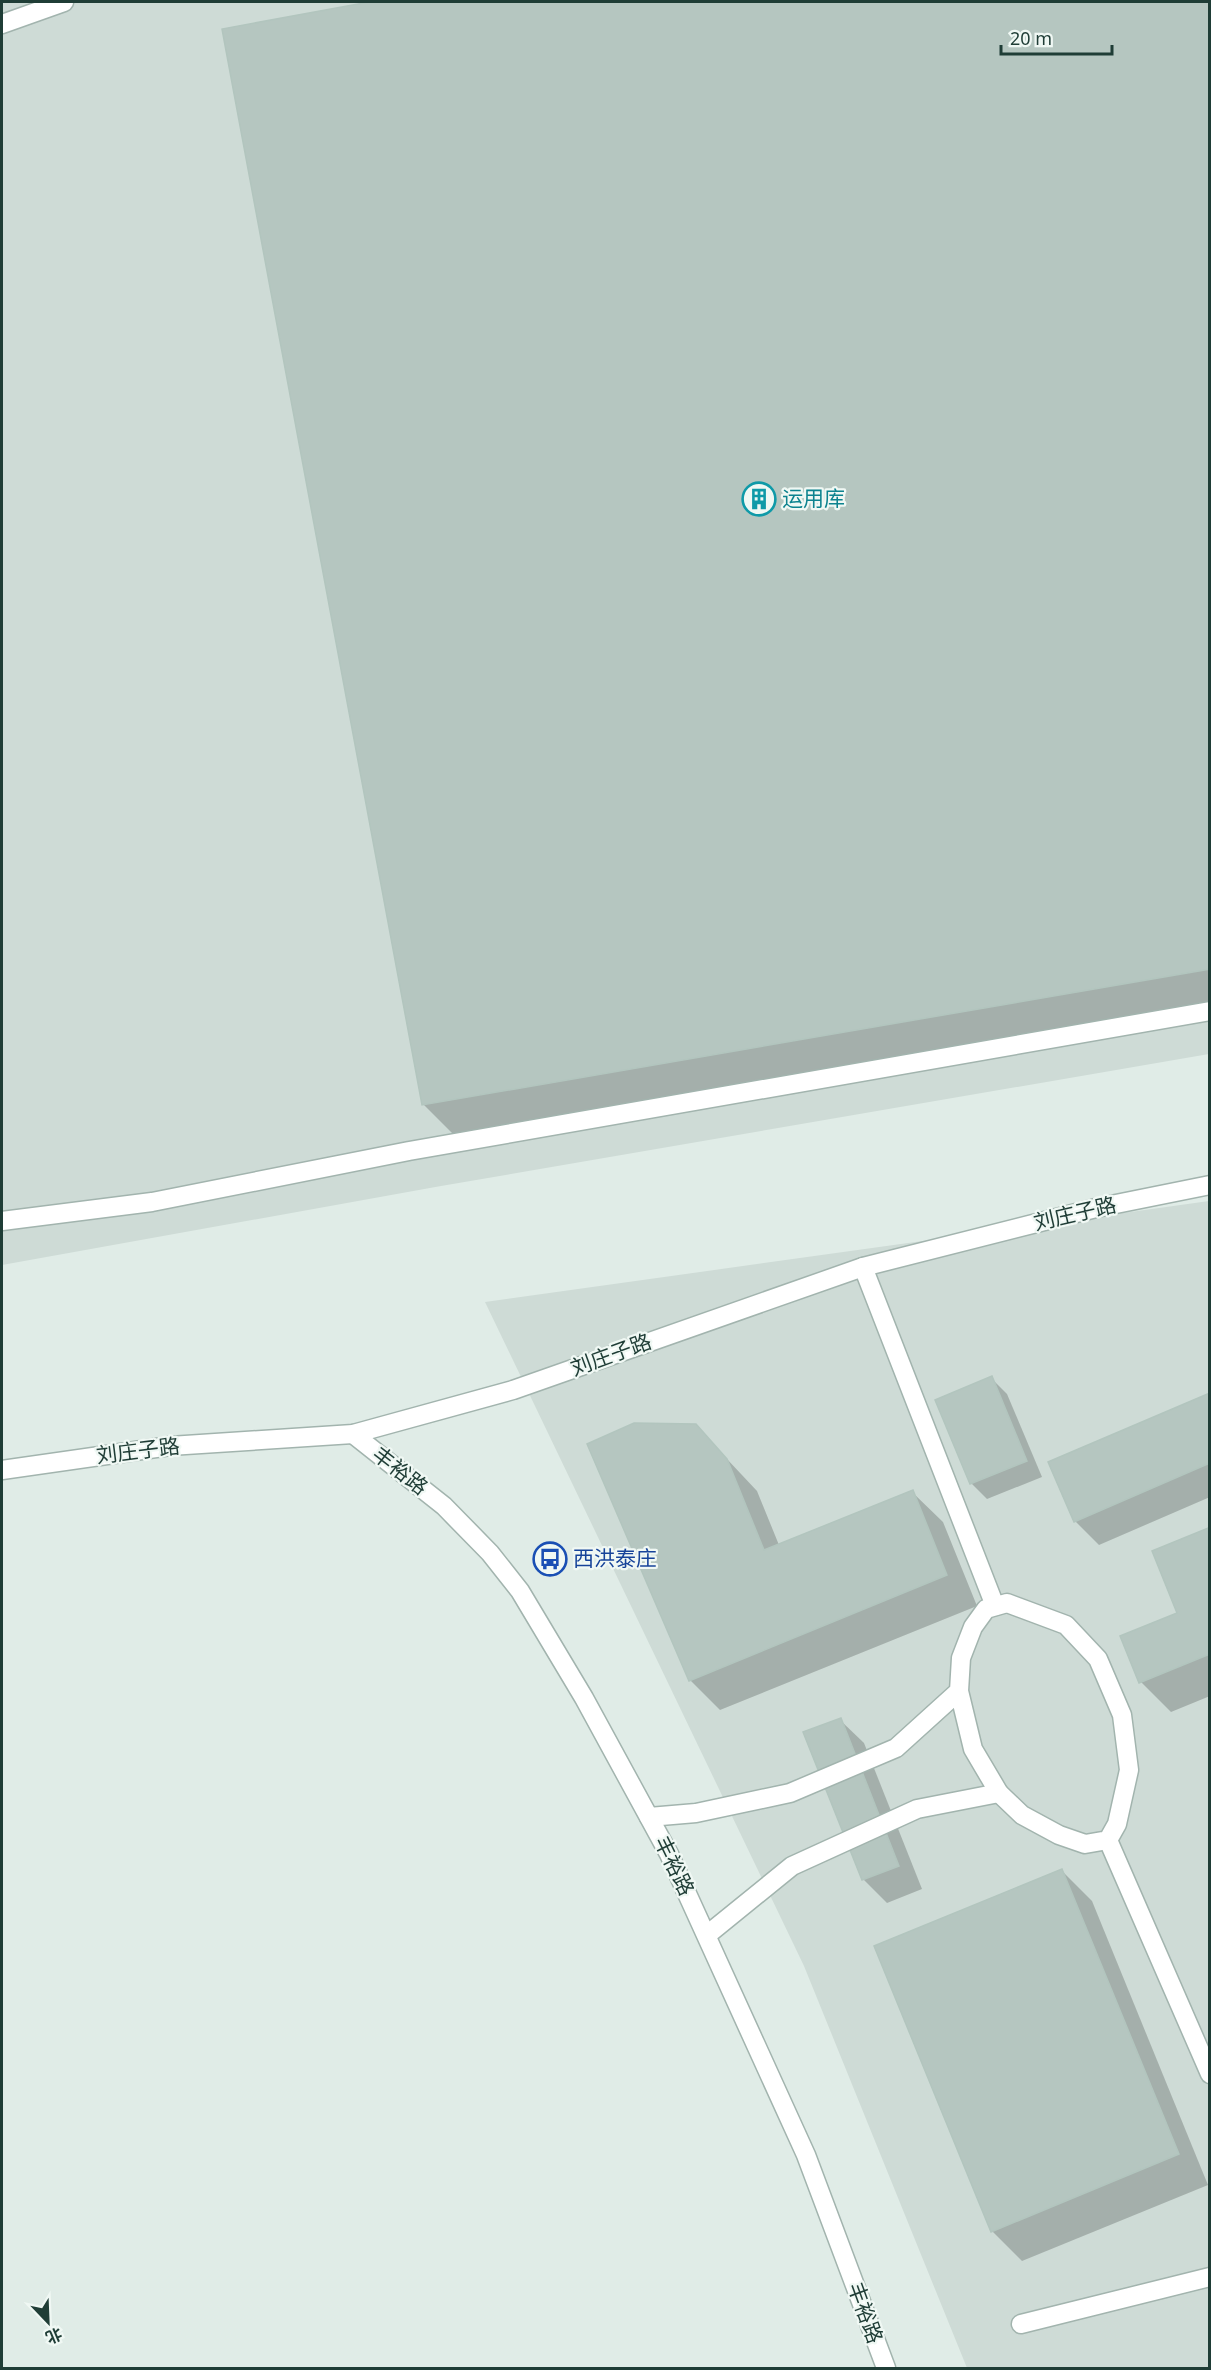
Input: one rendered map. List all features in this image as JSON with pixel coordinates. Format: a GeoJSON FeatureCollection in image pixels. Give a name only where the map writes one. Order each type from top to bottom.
{"type":"FeatureCollection","features":[{"type":"Feature","properties":{"kind":"street"},"geometry":{"type":"LineString","coordinates":[[2,24],[64,2]]}},
{"type":"Feature","properties":{"kind":"street"},"geometry":{"type":"LineString","coordinates":[[2,1221],[152,1202],[409,1151],[1209,1011]]}},
{"type":"Feature","properties":{"kind":"street","name":"刘庄子路"},"geometry":{"type":"LineString","coordinates":[[2,1470],[170,1446],[353,1434],[513,1390],[863,1267],[1096,1208],[1209,1185]]}},
{"type":"Feature","properties":{"kind":"street"},"geometry":{"type":"LineString","coordinates":[[863,1267],[995,1606]]}},
{"type":"Feature","properties":{"kind":"street","name":"丰裕路"},"geometry":{"type":"LineString","coordinates":[[353,1434],[444,1506],[490,1553],[520,1591],[584,1698],[669,1854],[806,2155],[886,2368]]}},
{"type":"Feature","properties":{"kind":"street"},"geometry":{"type":"LineString","coordinates":[[1007,1603],[1066,1625],[1098,1659],[1122,1715],[1130,1770],[1117,1824],[1108,1840],[1085,1844],[1059,1835],[1022,1815],[999,1793],[973,1749],[959,1691],[961,1658],[973,1628],[986,1609],[1007,1603]]}},
{"type":"Feature","properties":{"kind":"street"},"geometry":{"type":"LineString","coordinates":[[648,1817],[696,1813],[790,1793],[896,1749],[959,1691]]}},
{"type":"Feature","properties":{"kind":"street"},"geometry":{"type":"LineString","coordinates":[[706,1935],[792,1866],[917,1809],[999,1793]]}},
{"type":"Feature","properties":{"kind":"street"},"geometry":{"type":"LineString","coordinates":[[1108,1840],[1209,2074]]}},
{"type":"Feature","properties":{"kind":"street"},"geometry":{"type":"LineString","coordinates":[[1021,2324],[1209,2277]]}},
{"type":"Feature","properties":{"kind":"shaded area","name":"运用库"},"geometry":{"type":"Polygon","coordinates":[[[2,2],[1209,2],[1209,1054],[441,1186],[2,1265],[2,2]]]}},
{"type":"Feature","properties":{"kind":"shaded area"},"geometry":{"type":"Polygon","coordinates":[[[1209,1201],[1209,2368],[967,2368],[804,1966],[485,1302],[1209,1201]]]}},
{"type":"Feature","properties":{"kind":"building","name":"运用库"},"geometry":{"type":"Polygon","coordinates":[[[369,2],[1210,2],[1210,969],[422,1105],[222,29],[369,2]]]}},
{"type":"Feature","properties":{"kind":"building"},"geometry":{"type":"Polygon","coordinates":[[[992,1376],[1027,1461],[970,1484],[935,1400],[992,1376]]]}},
{"type":"Feature","properties":{"kind":"building"},"geometry":{"type":"Polygon","coordinates":[[[1210,1393],[1210,1463],[1074,1522],[1048,1462],[1210,1393]]]}},
{"type":"Feature","properties":{"kind":"building"},"geometry":{"type":"Polygon","coordinates":[[[634,1423],[696,1424],[727,1459],[764,1550],[913,1490],[947,1575],[689,1681],[587,1444],[634,1423]]]}},
{"type":"Feature","properties":{"kind":"building"},"geometry":{"type":"Polygon","coordinates":[[[1208,1528],[1210,1654],[1139,1683],[1120,1636],[1177,1613],[1152,1551],[1208,1528]]]}},
{"type":"Feature","properties":{"kind":"building"},"geometry":{"type":"Polygon","coordinates":[[[841,1718],[899,1866],[862,1880],[803,1732],[841,1718]]]}},
{"type":"Feature","properties":{"kind":"building"},"geometry":{"type":"Polygon","coordinates":[[[1062,1869],[1179,2154],[991,2232],[874,1946],[1062,1869]]]}},
{"type":"Feature","properties":{"kind":"place","name":"运用库"},"geometry":{"type":"Point","coordinates":[759,499]}},
{"type":"Feature","properties":{"kind":"place","name":"西洪泰庄"},"geometry":{"type":"Point","coordinates":[550,1559]}}]}
